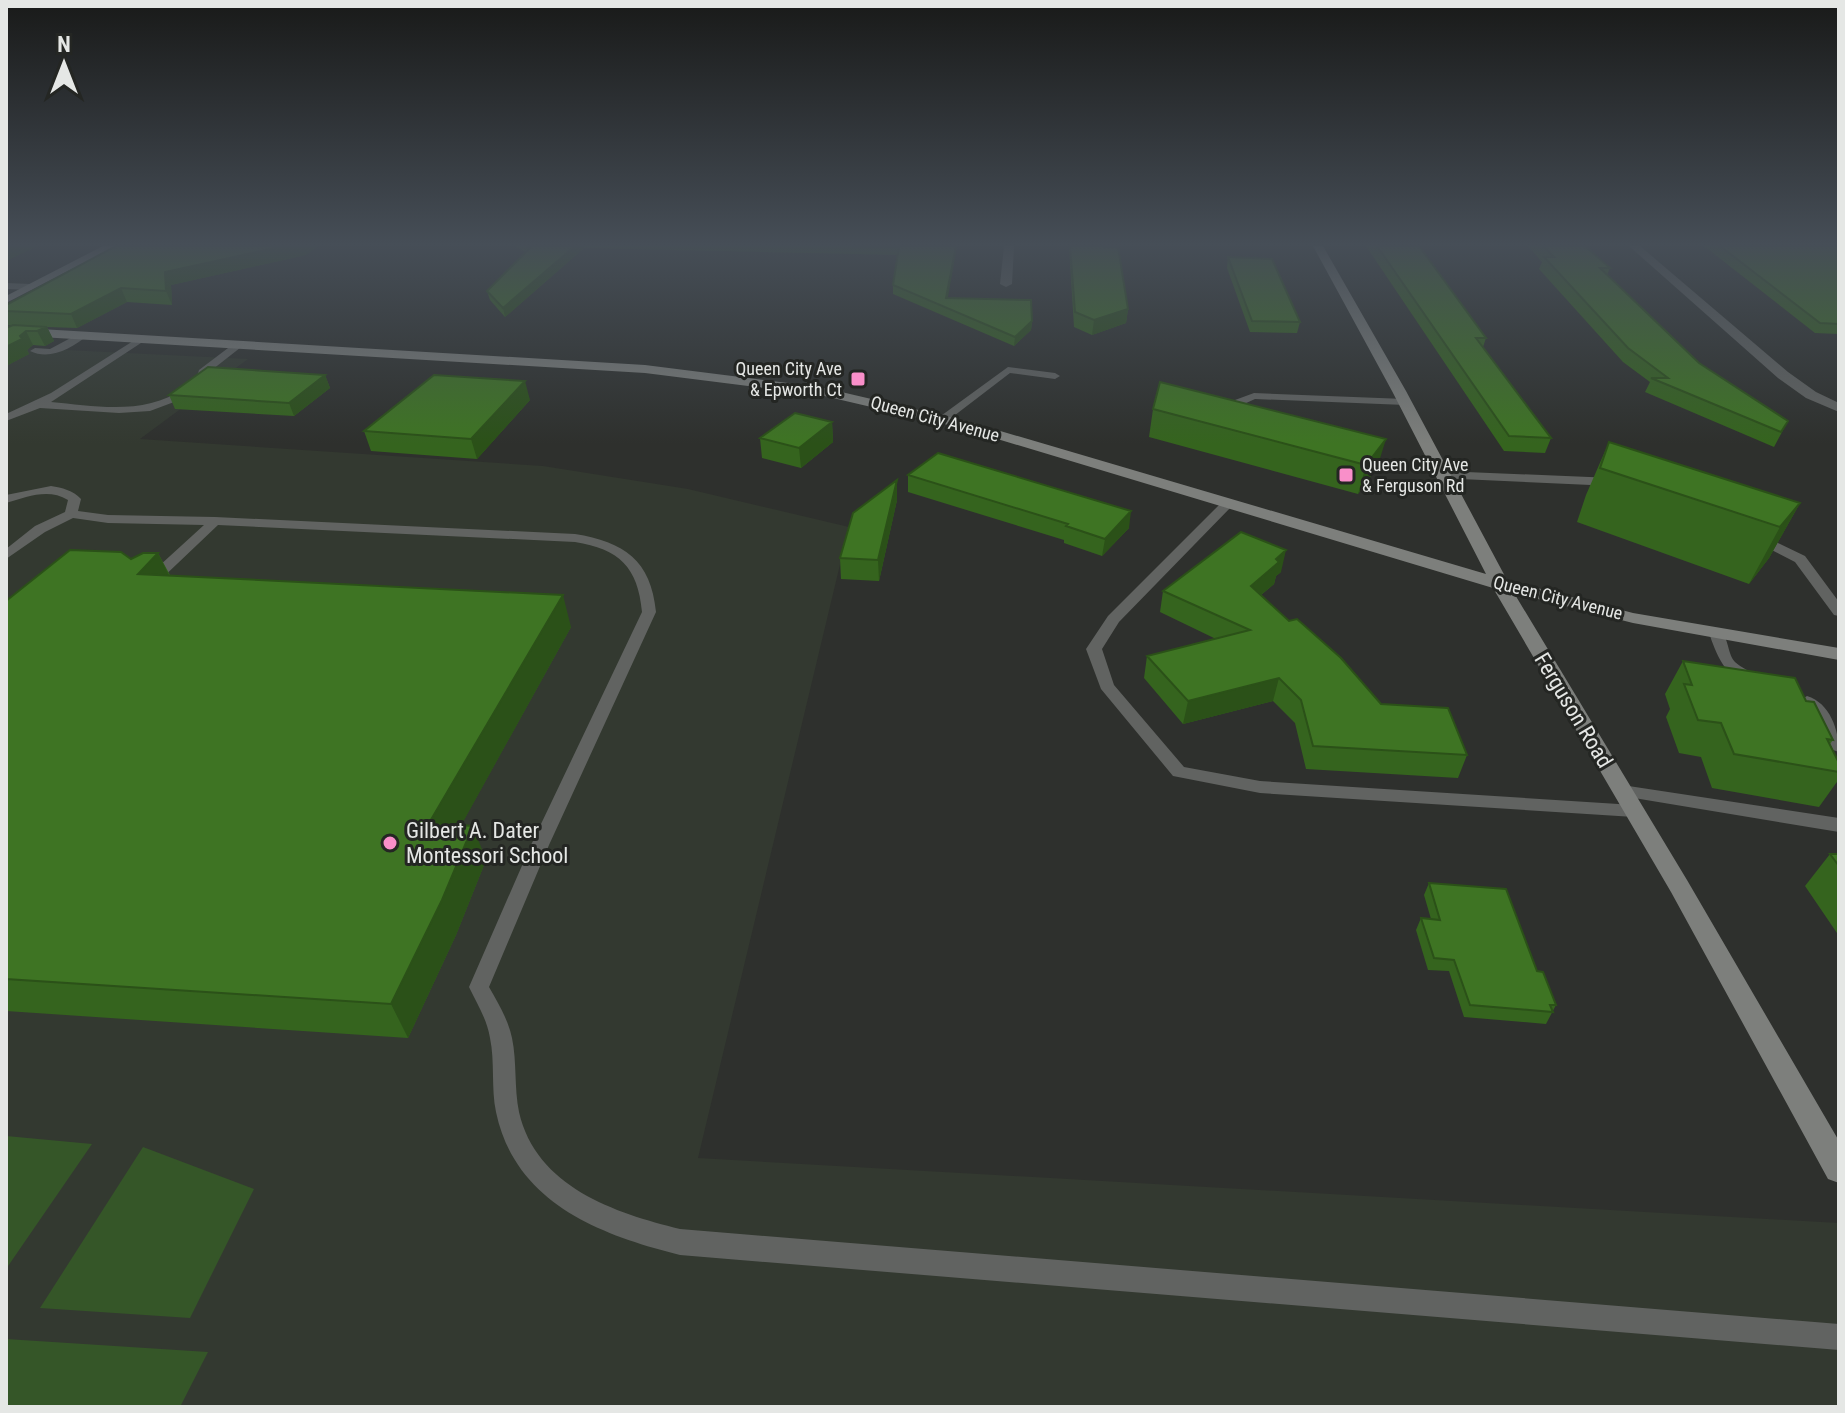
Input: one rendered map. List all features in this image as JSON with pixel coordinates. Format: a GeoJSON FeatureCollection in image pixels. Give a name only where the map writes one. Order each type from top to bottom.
{"type":"FeatureCollection","features":[{"type":"Feature","properties":{"kind":"main road","name":"Ferguson Road"},"geometry":{"type":"LineString","coordinates":[[1355,312],[1500,584],[1839,1169]]}},
{"type":"Feature","properties":{"kind":"main road","name":"Queen City Avenue"},"geometry":{"type":"LineString","coordinates":[[6,331],[694,374],[820,391],[942,420],[1500,584],[1633,618],[1839,654]]}},
{"type":"Feature","properties":{"kind":"street"},"geometry":{"type":"LineString","coordinates":[[1710,312],[1783,375],[1811,395],[1839,408]]}},
{"type":"Feature","properties":{"kind":"lane"},"geometry":{"type":"LineString","coordinates":[[6,341],[21,332]]}},
{"type":"Feature","properties":{"kind":"lane"},"geometry":{"type":"LineString","coordinates":[[30,354],[42,357],[83,335]]}},
{"type":"Feature","properties":{"kind":"lane"},"geometry":{"type":"LineString","coordinates":[[6,418],[18,416],[38,405],[141,339]]}},
{"type":"Feature","properties":{"kind":"lane"},"geometry":{"type":"LineString","coordinates":[[38,405],[130,409],[159,407],[181,396],[203,378],[203,372],[240,344]]}},
{"type":"Feature","properties":{"kind":"lane"},"geometry":{"type":"LineString","coordinates":[[942,420],[1008,370],[1055,376]]}},
{"type":"Feature","properties":{"kind":"lane"},"geometry":{"type":"LineString","coordinates":[[1265,420],[1239,412],[1239,402],[1254,396],[1274,395],[1405,402]]}},
{"type":"Feature","properties":{"kind":"lane"},"geometry":{"type":"LineString","coordinates":[[1442,475],[1619,482],[1630,486]]}},
{"type":"Feature","properties":{"kind":"lane"},"geometry":{"type":"LineString","coordinates":[[6,499],[42,490],[63,490],[75,499],[71,514]]}},
{"type":"Feature","properties":{"kind":"lane"},"geometry":{"type":"LineString","coordinates":[[1227,504],[1113,619],[1094,649],[1107,686],[1179,772],[1260,787],[1628,801],[1839,825]]}},
{"type":"Feature","properties":{"kind":"lane"},"geometry":{"type":"LineString","coordinates":[[6,555],[40,529],[71,514],[108,519],[575,538],[601,541],[623,554],[639,571],[649,591],[649,612],[540,845],[479,987],[499,1027],[511,1124],[536,1168],[566,1201],[623,1229],[680,1242],[1839,1337]]}},
{"type":"Feature","properties":{"kind":"lane"},"geometry":{"type":"LineString","coordinates":[[147,584],[215,521]]}},
{"type":"Feature","properties":{"kind":"lane"},"geometry":{"type":"LineString","coordinates":[[1737,529],[1800,559],[1839,612]]}},
{"type":"Feature","properties":{"kind":"lane"},"geometry":{"type":"LineString","coordinates":[[1716,633],[1734,670],[1766,681]]}},
{"type":"Feature","properties":{"kind":"lane"},"geometry":{"type":"LineString","coordinates":[[1790,692],[1815,706],[1839,746]]}},
{"type":"Feature","properties":{"kind":"shaded area","name":"Gilbert A. Dater Montessori School"},"geometry":{"type":"Polygon","coordinates":[[[6,347],[248,359],[140,439],[543,466],[688,489],[849,527],[698,1158],[1839,1223],[1839,1407],[6,1407],[6,347]]]}},
{"type":"Feature","properties":{"kind":"green space"},"geometry":{"type":"Polygon","coordinates":[[[6,1136],[92,1144],[6,1269],[6,1136]]]}},
{"type":"Feature","properties":{"kind":"green space"},"geometry":{"type":"Polygon","coordinates":[[[143,1147],[254,1189],[190,1318],[40,1308],[143,1147]]]}},
{"type":"Feature","properties":{"kind":"green space"},"geometry":{"type":"Polygon","coordinates":[[[6,1339],[208,1352],[180,1407],[6,1407],[6,1339]]]}},
{"type":"Feature","properties":{"kind":"building"},"geometry":{"type":"Polygon","coordinates":[[[26,312],[75,312],[71,314],[26,312]]]}},
{"type":"Feature","properties":{"kind":"building"},"geometry":{"type":"Polygon","coordinates":[[[956,312],[1032,312],[1032,321],[1015,337],[956,312]]]}},
{"type":"Feature","properties":{"kind":"building"},"geometry":{"type":"Polygon","coordinates":[[[1075,312],[1119,312],[1094,320],[1075,312]]]}},
{"type":"Feature","properties":{"kind":"building"},"geometry":{"type":"Polygon","coordinates":[[[1249,312],[1296,312],[1300,322],[1252,321],[1249,312]]]}},
{"type":"Feature","properties":{"kind":"building"},"geometry":{"type":"Polygon","coordinates":[[[1423,312],[1467,312],[1486,338],[1476,338],[1551,438],[1509,436],[1423,312]]]}},
{"type":"Feature","properties":{"kind":"building"},"geometry":{"type":"Polygon","coordinates":[[[1595,312],[1646,312],[1699,363],[1788,421],[1781,432],[1651,378],[1668,378],[1628,348],[1595,312]]]}},
{"type":"Feature","properties":{"kind":"building"},"geometry":{"type":"Polygon","coordinates":[[[1806,312],[1839,312],[1839,324],[1820,323],[1806,312]]]}},
{"type":"Feature","properties":{"kind":"building"},"geometry":{"type":"Polygon","coordinates":[[[13,325],[47,327],[26,331],[20,336],[22,339],[6,347],[6,328],[13,325]]]}},
{"type":"Feature","properties":{"kind":"building"},"geometry":{"type":"Polygon","coordinates":[[[208,367],[325,375],[289,403],[169,395],[208,367]]]}},
{"type":"Feature","properties":{"kind":"building"},"geometry":{"type":"Polygon","coordinates":[[[434,375],[525,381],[471,439],[364,431],[434,375]]]}},
{"type":"Feature","properties":{"kind":"building"},"geometry":{"type":"Polygon","coordinates":[[[1160,382],[1386,439],[1366,465],[1153,409],[1160,382]]]}},
{"type":"Feature","properties":{"kind":"building"},"geometry":{"type":"Polygon","coordinates":[[[795,413],[832,422],[799,448],[760,438],[795,413]]]}},
{"type":"Feature","properties":{"kind":"building"},"geometry":{"type":"Polygon","coordinates":[[[1609,442],[1800,503],[1780,527],[1600,468],[1609,442]]]}},
{"type":"Feature","properties":{"kind":"building"},"geometry":{"type":"Polygon","coordinates":[[[938,453],[1131,511],[1105,539],[1066,526],[1068,524],[908,475],[938,453]]]}},
{"type":"Feature","properties":{"kind":"building"},"geometry":{"type":"Polygon","coordinates":[[[897,480],[878,560],[840,558],[853,513],[897,480]]]}},
{"type":"Feature","properties":{"kind":"building"},"geometry":{"type":"Polygon","coordinates":[[[1241,532],[1286,550],[1276,559],[1279,562],[1251,586],[1289,621],[1297,619],[1341,658],[1381,704],[1448,708],[1467,755],[1313,746],[1301,700],[1279,678],[1188,701],[1147,656],[1250,630],[1163,591],[1241,532]]]}},
{"type":"Feature","properties":{"kind":"building"},"geometry":{"type":"Polygon","coordinates":[[[70,550],[121,552],[131,559],[143,553],[158,553],[138,574],[563,595],[429,823],[473,826],[442,900],[391,1004],[6,979],[6,601],[70,550]]]}},
{"type":"Feature","properties":{"kind":"building"},"geometry":{"type":"Polygon","coordinates":[[[1683,661],[1795,678],[1806,701],[1814,702],[1833,740],[1827,739],[1839,763],[1839,772],[1734,754],[1721,723],[1698,720],[1684,684],[1692,685],[1683,661]]]}},
{"type":"Feature","properties":{"kind":"building"},"geometry":{"type":"Polygon","coordinates":[[[1830,854],[1839,854],[1839,866],[1830,854]]]}},
{"type":"Feature","properties":{"kind":"building"},"geometry":{"type":"Polygon","coordinates":[[[1429,883],[1506,889],[1537,971],[1543,972],[1556,1005],[1550,1005],[1553,1012],[1470,1005],[1454,960],[1434,958],[1421,918],[1440,920],[1429,883]]]}},
{"type":"Feature","properties":{"kind":"place","name":"Queen City Ave & Epworth Ct"},"geometry":{"type":"Point","coordinates":[858,379]}},
{"type":"Feature","properties":{"kind":"place","name":"Queen City Ave & Ferguson Rd"},"geometry":{"type":"Point","coordinates":[1346,475]}},
{"type":"Feature","properties":{"kind":"place","name":"Gilbert A. Dater Montessori School"},"geometry":{"type":"Point","coordinates":[390,843]}}]}
